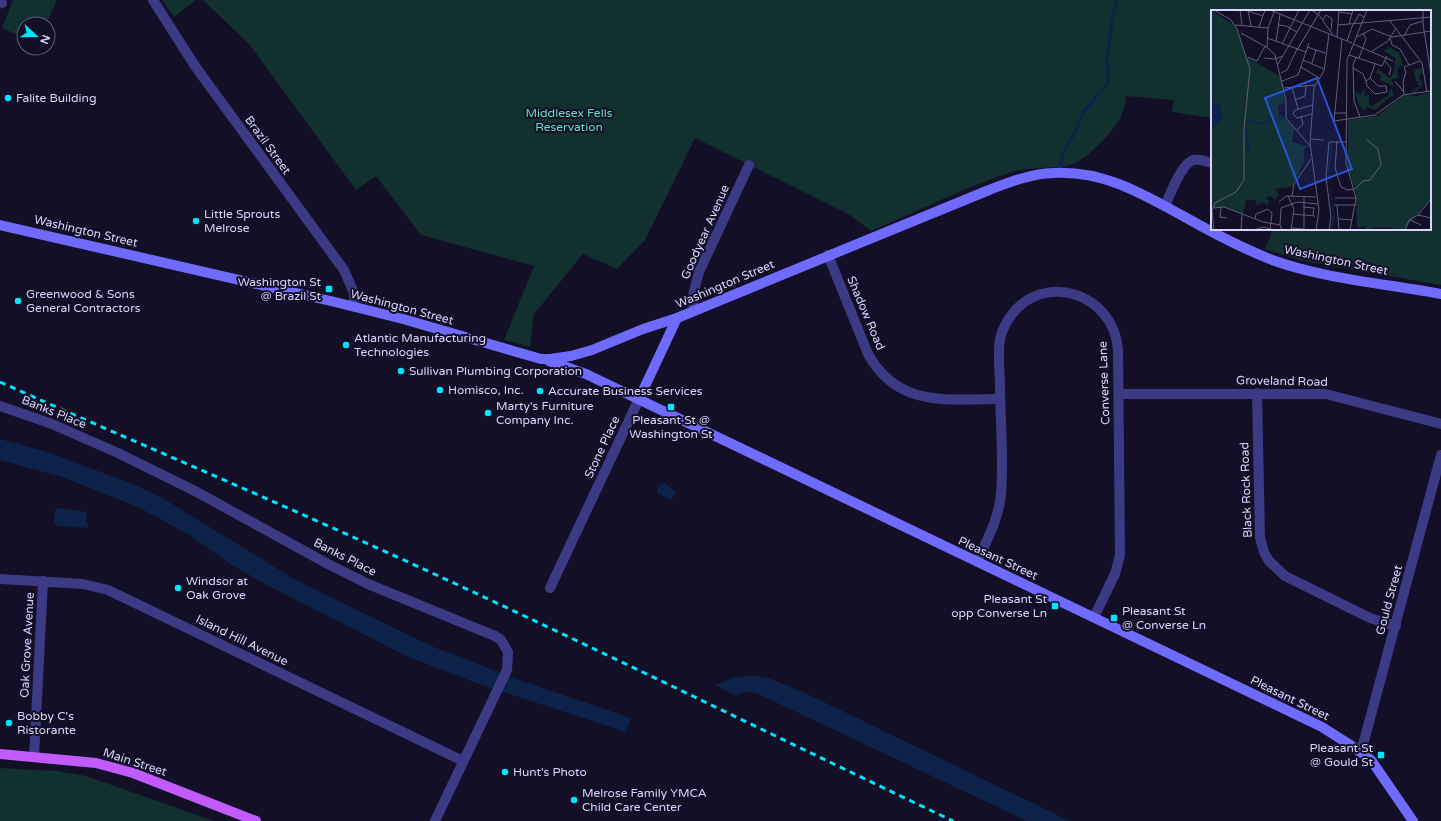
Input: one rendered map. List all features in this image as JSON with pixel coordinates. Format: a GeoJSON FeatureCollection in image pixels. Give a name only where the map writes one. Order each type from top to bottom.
{"type":"FeatureCollection","features":[{"type":"Feature","properties":{"kind":"main road","name":"Washington Street"},"geometry":{"type":"LineString","coordinates":[[0,225],[354,307],[541,359],[571,356],[592,350],[643,329],[695,311],[989,190],[1020,179],[1044,174],[1070,173],[1102,178],[1125,186],[1241,247],[1277,262],[1312,271],[1441,294]]}},
{"type":"Feature","properties":{"kind":"main road","name":"Stone Place"},"geometry":{"type":"LineString","coordinates":[[639,400],[677,318]]}},
{"type":"Feature","properties":{"kind":"main road","name":"Pleasant Street"},"geometry":{"type":"LineString","coordinates":[[541,359],[586,374],[1322,727],[1361,752],[1381,773],[1413,821]]}},
{"type":"Feature","properties":{"kind":"main road","name":"Main Street"},"geometry":{"type":"LineString","coordinates":[[0,754],[96,763],[115,768],[256,821]]}},
{"type":"Feature","properties":{"kind":"street","name":"Brazil Street"},"geometry":{"type":"LineString","coordinates":[[153,0],[195,66],[344,270],[354,293],[354,307]]}},
{"type":"Feature","properties":{"kind":"street"},"geometry":{"type":"LineString","coordinates":[[1165,206],[1181,171],[1188,162],[1196,160],[1211,163]]}},
{"type":"Feature","properties":{"kind":"street","name":"Goodyear Avenue"},"geometry":{"type":"LineString","coordinates":[[695,311],[692,298],[698,272],[749,165]]}},
{"type":"Feature","properties":{"kind":"street","name":"Shadow Road"},"geometry":{"type":"LineString","coordinates":[[828,255],[868,354],[877,368],[888,380],[902,390],[926,398],[1000,399]]}},
{"type":"Feature","properties":{"kind":"street","name":"Converse Lane"},"geometry":{"type":"LineString","coordinates":[[977,562],[996,520],[1001,494],[1000,346],[1007,322],[1018,308],[1028,300],[1039,295],[1057,292],[1070,293],[1087,299],[1102,310],[1109,320],[1117,344],[1119,394],[1120,555],[1115,574],[1094,617]]}},
{"type":"Feature","properties":{"kind":"street","name":"Black Rock Road"},"geometry":{"type":"LineString","coordinates":[[1257,393],[1260,538],[1266,557],[1276,570],[1290,579],[1370,618],[1396,626]]}},
{"type":"Feature","properties":{"kind":"street","name":"Groveland Road"},"geometry":{"type":"LineString","coordinates":[[1119,394],[1326,394],[1441,424]]}},
{"type":"Feature","properties":{"kind":"street","name":"Stone Place"},"geometry":{"type":"LineString","coordinates":[[550,588],[639,400]]}},
{"type":"Feature","properties":{"kind":"street","name":"Banks Place"},"geometry":{"type":"LineString","coordinates":[[0,406],[52,424],[118,453],[195,491],[328,564],[368,584],[495,636],[501,640],[508,652],[507,670],[435,821]]}},
{"type":"Feature","properties":{"kind":"street","name":"Gould Street"},"geometry":{"type":"LineString","coordinates":[[1361,752],[1441,455]]}},
{"type":"Feature","properties":{"kind":"street","name":"Island Hill Avenue"},"geometry":{"type":"LineString","coordinates":[[0,579],[83,584],[108,590],[463,762]]}},
{"type":"Feature","properties":{"kind":"street","name":"Oak Grove Avenue"},"geometry":{"type":"LineString","coordinates":[[34,757],[42,582]]}},
{"type":"Feature","properties":{"kind":"green space"},"geometry":{"type":"Polygon","coordinates":[[[13,0],[57,0],[50,16],[16,16],[16,34],[2,28],[13,0]]]}},
{"type":"Feature","properties":{"kind":"green space"},"geometry":{"type":"Polygon","coordinates":[[[162,0],[196,0],[174,17],[162,0]]]}},
{"type":"Feature","properties":{"kind":"green space","name":"Middlesex Fells Reservation"},"geometry":{"type":"Polygon","coordinates":[[[203,0],[1441,0],[1441,285],[1303,261],[1265,249],[1273,230],[1431,230],[1431,10],[1211,10],[1211,118],[1172,112],[1174,100],[1126,96],[1123,112],[1115,127],[1090,153],[1077,162],[1064,166],[1020,170],[994,178],[958,192],[871,231],[850,215],[695,138],[645,240],[617,269],[583,254],[534,314],[530,347],[504,340],[534,266],[421,235],[376,176],[356,190],[249,44],[203,0]]]}},
{"type":"Feature","properties":{"kind":"green space"},"geometry":{"type":"Polygon","coordinates":[[[0,768],[57,771],[86,776],[214,821],[0,821],[0,768]]]}},
{"type":"Feature","properties":{"kind":"water"},"geometry":{"type":"Polygon","coordinates":[[[0,439],[51,453],[137,486],[161,497],[296,580],[431,646],[522,681],[631,718],[626,732],[479,684],[406,656],[265,584],[230,564],[191,536],[138,507],[62,477],[0,460],[0,439]]]}},
{"type":"Feature","properties":{"kind":"water"},"geometry":{"type":"Polygon","coordinates":[[[664,483],[677,492],[671,500],[657,493],[657,486],[664,483]]]}},
{"type":"Feature","properties":{"kind":"water"},"geometry":{"type":"Polygon","coordinates":[[[57,508],[87,512],[86,522],[88,524],[88,528],[56,526],[56,523],[54,523],[55,510],[57,508]]]}},
{"type":"Feature","properties":{"kind":"water"},"geometry":{"type":"Polygon","coordinates":[[[755,676],[771,679],[805,693],[1070,821],[1027,821],[756,693],[748,691],[736,696],[715,685],[735,677],[755,676]]]}},
{"type":"Feature","properties":{"kind":"waterway"},"geometry":{"type":"LineString","coordinates":[[1061,166],[1062,155],[1076,131],[1082,114],[1104,89],[1108,81],[1107,59],[1113,13],[1117,0]]}},
{"type":"Feature","properties":{"kind":"railway"},"geometry":{"type":"LineString","coordinates":[[0,382],[457,584],[953,821]]}},
{"type":"Feature","properties":{"kind":"place","name":"Falite Building"},"geometry":{"type":"Point","coordinates":[8,98]}},
{"type":"Feature","properties":{"kind":"place","name":"Little Sprouts Melrose"},"geometry":{"type":"Point","coordinates":[196,221]}},
{"type":"Feature","properties":{"kind":"place","name":"Washington St @ Brazil St"},"geometry":{"type":"Point","coordinates":[329,289]}},
{"type":"Feature","properties":{"kind":"place","name":"Greenwood & Sons General Contractors"},"geometry":{"type":"Point","coordinates":[18,301]}},
{"type":"Feature","properties":{"kind":"place","name":"Atlantic Manufacturing Technologies"},"geometry":{"type":"Point","coordinates":[346,345]}},
{"type":"Feature","properties":{"kind":"place","name":"Sullivan Plumbing Corporation"},"geometry":{"type":"Point","coordinates":[401,371]}},
{"type":"Feature","properties":{"kind":"place","name":"Homisco, Inc."},"geometry":{"type":"Point","coordinates":[440,390]}},
{"type":"Feature","properties":{"kind":"place","name":"Accurate Business Services"},"geometry":{"type":"Point","coordinates":[540,391]}},
{"type":"Feature","properties":{"kind":"place","name":"Pleasant St @ Washington St"},"geometry":{"type":"Point","coordinates":[671,407]}},
{"type":"Feature","properties":{"kind":"place","name":"Marty's Furniture Company Inc."},"geometry":{"type":"Point","coordinates":[488,413]}},
{"type":"Feature","properties":{"kind":"place","name":"Windsor at Oak Grove"},"geometry":{"type":"Point","coordinates":[178,588]}},
{"type":"Feature","properties":{"kind":"place","name":"Pleasant St opp Converse Ln"},"geometry":{"type":"Point","coordinates":[1055,606]}},
{"type":"Feature","properties":{"kind":"place","name":"Pleasant St @ Converse Ln"},"geometry":{"type":"Point","coordinates":[1114,618]}},
{"type":"Feature","properties":{"kind":"place","name":"Bobby C's Ristorante"},"geometry":{"type":"Point","coordinates":[9,723]}},
{"type":"Feature","properties":{"kind":"place","name":"Pleasant St @ Gould St"},"geometry":{"type":"Point","coordinates":[1381,755]}},
{"type":"Feature","properties":{"kind":"place","name":"Hunt's Photo"},"geometry":{"type":"Point","coordinates":[505,772]}},
{"type":"Feature","properties":{"kind":"place","name":"Melrose Family YMCA Child Care Center"},"geometry":{"type":"Point","coordinates":[574,800]}}]}
